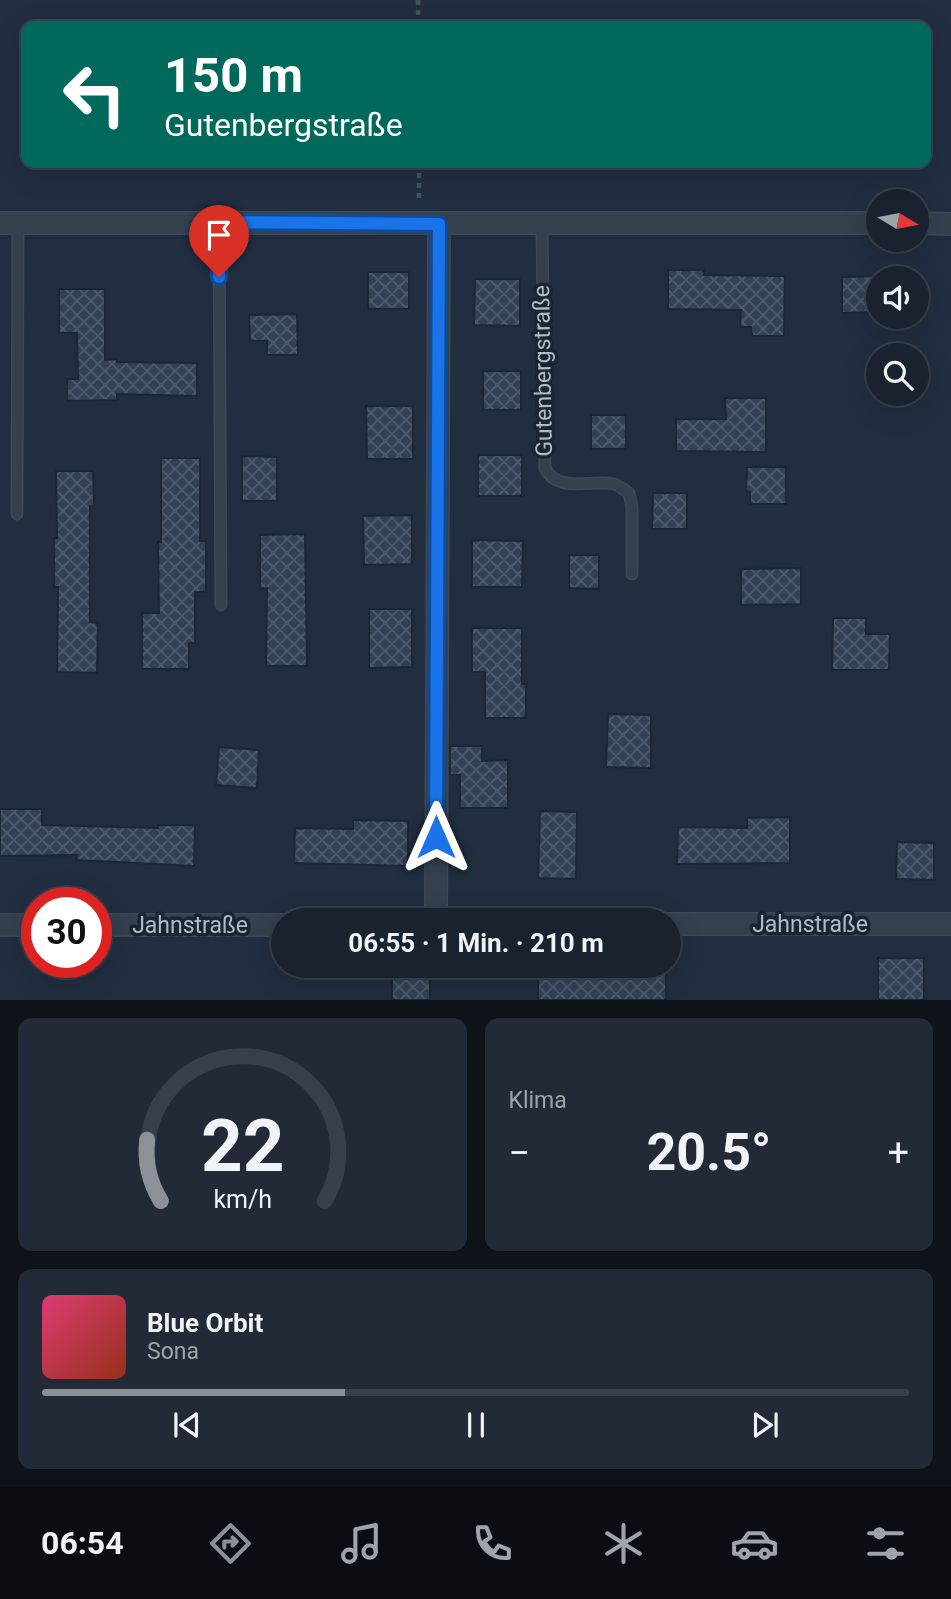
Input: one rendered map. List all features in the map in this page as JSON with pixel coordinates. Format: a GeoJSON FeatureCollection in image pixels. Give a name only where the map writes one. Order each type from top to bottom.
{"type":"FeatureCollection","features":[{"type":"Feature","properties":{"kind":"street"},"geometry":{"type":"LineString","coordinates":[[9,223],[866,223]]}},
{"type":"Feature","properties":{"kind":"street"},"geometry":{"type":"LineString","coordinates":[[929,223],[951,223]]}},
{"type":"Feature","properties":{"kind":"street"},"geometry":{"type":"LineString","coordinates":[[429,224],[436,908]]}},
{"type":"Feature","properties":{"kind":"street","name":"Jahnstraße"},"geometry":{"type":"LineString","coordinates":[[681,924],[951,924]]}},
{"type":"Feature","properties":{"kind":"street"},"geometry":{"type":"LineString","coordinates":[[0,925],[21,925]]}},
{"type":"Feature","properties":{"kind":"street","name":"Jahnstraße"},"geometry":{"type":"LineString","coordinates":[[112,925],[271,925]]}},
{"type":"Feature","properties":{"kind":"lane"},"geometry":{"type":"LineString","coordinates":[[219,222],[221,605]]}},
{"type":"Feature","properties":{"kind":"lane"},"geometry":{"type":"LineString","coordinates":[[9,223],[17,513]]}},
{"type":"Feature","properties":{"kind":"lane","name":"Gutenbergstraße"},"geometry":{"type":"LineString","coordinates":[[542,224],[545,468],[548,476],[559,482],[616,484],[629,493],[632,507],[632,573]]}},
{"type":"Feature","properties":{"kind":"path"},"geometry":{"type":"LineString","coordinates":[[418,0],[418,21]]}},
{"type":"Feature","properties":{"kind":"path"},"geometry":{"type":"LineString","coordinates":[[420,168],[429,224]]}},
{"type":"Feature","properties":{"kind":"building"},"geometry":{"type":"Polygon","coordinates":[[[668,270],[704,270],[704,275],[785,276],[784,336],[752,336],[751,327],[740,327],[741,310],[668,309],[668,270]]]}},
{"type":"Feature","properties":{"kind":"building"},"geometry":{"type":"Polygon","coordinates":[[[368,272],[409,272],[409,309],[368,309],[368,272]]]}},
{"type":"Feature","properties":{"kind":"building"},"geometry":{"type":"Polygon","coordinates":[[[866,276],[866,312],[842,313],[842,277],[866,276]]]}},
{"type":"Feature","properties":{"kind":"building"},"geometry":{"type":"Polygon","coordinates":[[[475,279],[520,279],[520,326],[474,325],[475,279]]]}},
{"type":"Feature","properties":{"kind":"building"},"geometry":{"type":"Polygon","coordinates":[[[59,289],[105,289],[105,360],[197,363],[197,396],[117,394],[117,400],[67,401],[67,379],[78,379],[77,333],[59,333],[59,289]]]}},
{"type":"Feature","properties":{"kind":"building"},"geometry":{"type":"Polygon","coordinates":[[[297,314],[298,355],[267,355],[267,341],[250,341],[249,315],[297,314]]]}},
{"type":"Feature","properties":{"kind":"building"},"geometry":{"type":"Polygon","coordinates":[[[483,371],[521,371],[521,410],[483,410],[483,371]]]}},
{"type":"Feature","properties":{"kind":"building"},"geometry":{"type":"Polygon","coordinates":[[[725,398],[766,398],[766,452],[676,451],[676,419],[726,419],[725,398]]]}},
{"type":"Feature","properties":{"kind":"building"},"geometry":{"type":"Polygon","coordinates":[[[366,406],[413,406],[413,459],[367,459],[366,406]]]}},
{"type":"Feature","properties":{"kind":"building"},"geometry":{"type":"Polygon","coordinates":[[[591,415],[626,415],[626,449],[591,449],[591,415]]]}},
{"type":"Feature","properties":{"kind":"building"},"geometry":{"type":"Polygon","coordinates":[[[478,455],[522,455],[522,496],[478,496],[478,455]]]}},
{"type":"Feature","properties":{"kind":"building"},"geometry":{"type":"Polygon","coordinates":[[[242,456],[277,457],[277,501],[242,501],[242,456]]]}},
{"type":"Feature","properties":{"kind":"building"},"geometry":{"type":"Polygon","coordinates":[[[161,458],[200,458],[200,541],[206,541],[206,592],[195,592],[195,643],[189,643],[189,669],[142,669],[142,613],[159,613],[161,458]]]}},
{"type":"Feature","properties":{"kind":"building"},"geometry":{"type":"Polygon","coordinates":[[[747,467],[786,467],[786,504],[750,504],[750,492],[746,491],[747,467]]]}},
{"type":"Feature","properties":{"kind":"building"},"geometry":{"type":"Polygon","coordinates":[[[56,471],[93,471],[94,506],[90,506],[90,622],[98,623],[97,673],[57,672],[58,587],[54,587],[54,538],[57,538],[56,471]]]}},
{"type":"Feature","properties":{"kind":"building"},"geometry":{"type":"Polygon","coordinates":[[[653,493],[687,493],[687,529],[652,529],[653,493]]]}},
{"type":"Feature","properties":{"kind":"building"},"geometry":{"type":"Polygon","coordinates":[[[412,515],[412,564],[364,565],[363,516],[412,515]]]}},
{"type":"Feature","properties":{"kind":"building"},"geometry":{"type":"Polygon","coordinates":[[[305,534],[307,666],[266,666],[267,588],[260,589],[260,535],[305,534]]]}},
{"type":"Feature","properties":{"kind":"building"},"geometry":{"type":"Polygon","coordinates":[[[472,540],[523,541],[522,587],[472,587],[472,540]]]}},
{"type":"Feature","properties":{"kind":"building"},"geometry":{"type":"Polygon","coordinates":[[[569,555],[599,555],[599,589],[569,588],[569,555]]]}},
{"type":"Feature","properties":{"kind":"building"},"geometry":{"type":"Polygon","coordinates":[[[801,568],[801,604],[741,605],[741,569],[801,568]]]}},
{"type":"Feature","properties":{"kind":"building"},"geometry":{"type":"Polygon","coordinates":[[[369,609],[412,609],[412,667],[369,668],[369,609]]]}},
{"type":"Feature","properties":{"kind":"building"},"geometry":{"type":"Polygon","coordinates":[[[833,618],[866,618],[866,634],[890,634],[889,670],[832,670],[833,618]]]}},
{"type":"Feature","properties":{"kind":"building"},"geometry":{"type":"Polygon","coordinates":[[[472,628],[522,628],[522,684],[526,684],[526,718],[485,718],[485,672],[472,672],[472,628]]]}},
{"type":"Feature","properties":{"kind":"building"},"geometry":{"type":"Polygon","coordinates":[[[608,714],[651,715],[651,768],[606,767],[608,714]]]}},
{"type":"Feature","properties":{"kind":"building"},"geometry":{"type":"Polygon","coordinates":[[[450,746],[482,746],[482,761],[508,760],[508,808],[460,808],[460,775],[450,775],[450,746]]]}},
{"type":"Feature","properties":{"kind":"building"},"geometry":{"type":"Polygon","coordinates":[[[219,747],[259,750],[257,788],[216,785],[219,747]]]}},
{"type":"Feature","properties":{"kind":"building"},"geometry":{"type":"Polygon","coordinates":[[[0,809],[42,809],[42,825],[158,828],[158,825],[195,825],[194,866],[76,860],[77,855],[0,856],[0,809]]]}},
{"type":"Feature","properties":{"kind":"building"},"geometry":{"type":"Polygon","coordinates":[[[540,811],[577,812],[576,879],[538,878],[540,811]]]}},
{"type":"Feature","properties":{"kind":"building"},"geometry":{"type":"Polygon","coordinates":[[[790,817],[790,863],[677,864],[678,827],[747,828],[747,818],[790,817]]]}},
{"type":"Feature","properties":{"kind":"building"},"geometry":{"type":"Polygon","coordinates":[[[353,820],[408,821],[408,866],[294,863],[295,828],[353,829],[353,820]]]}},
{"type":"Feature","properties":{"kind":"building"},"geometry":{"type":"Polygon","coordinates":[[[897,842],[934,843],[934,880],[896,879],[897,842]]]}},
{"type":"Feature","properties":{"kind":"building"},"geometry":{"type":"Polygon","coordinates":[[[878,958],[924,958],[924,1000],[878,1000],[878,958]]]}},
{"type":"Feature","properties":{"kind":"building"},"geometry":{"type":"Polygon","coordinates":[[[392,978],[430,978],[430,1000],[392,1000],[392,978]]]}},
{"type":"Feature","properties":{"kind":"building"},"geometry":{"type":"Polygon","coordinates":[[[538,978],[666,978],[666,1000],[538,1000],[538,978]]]}},
{"type":"Feature","properties":{"kind":"route"},"geometry":{"type":"LineString","coordinates":[[219,277],[219,222],[439,224],[436,837]]}}]}
